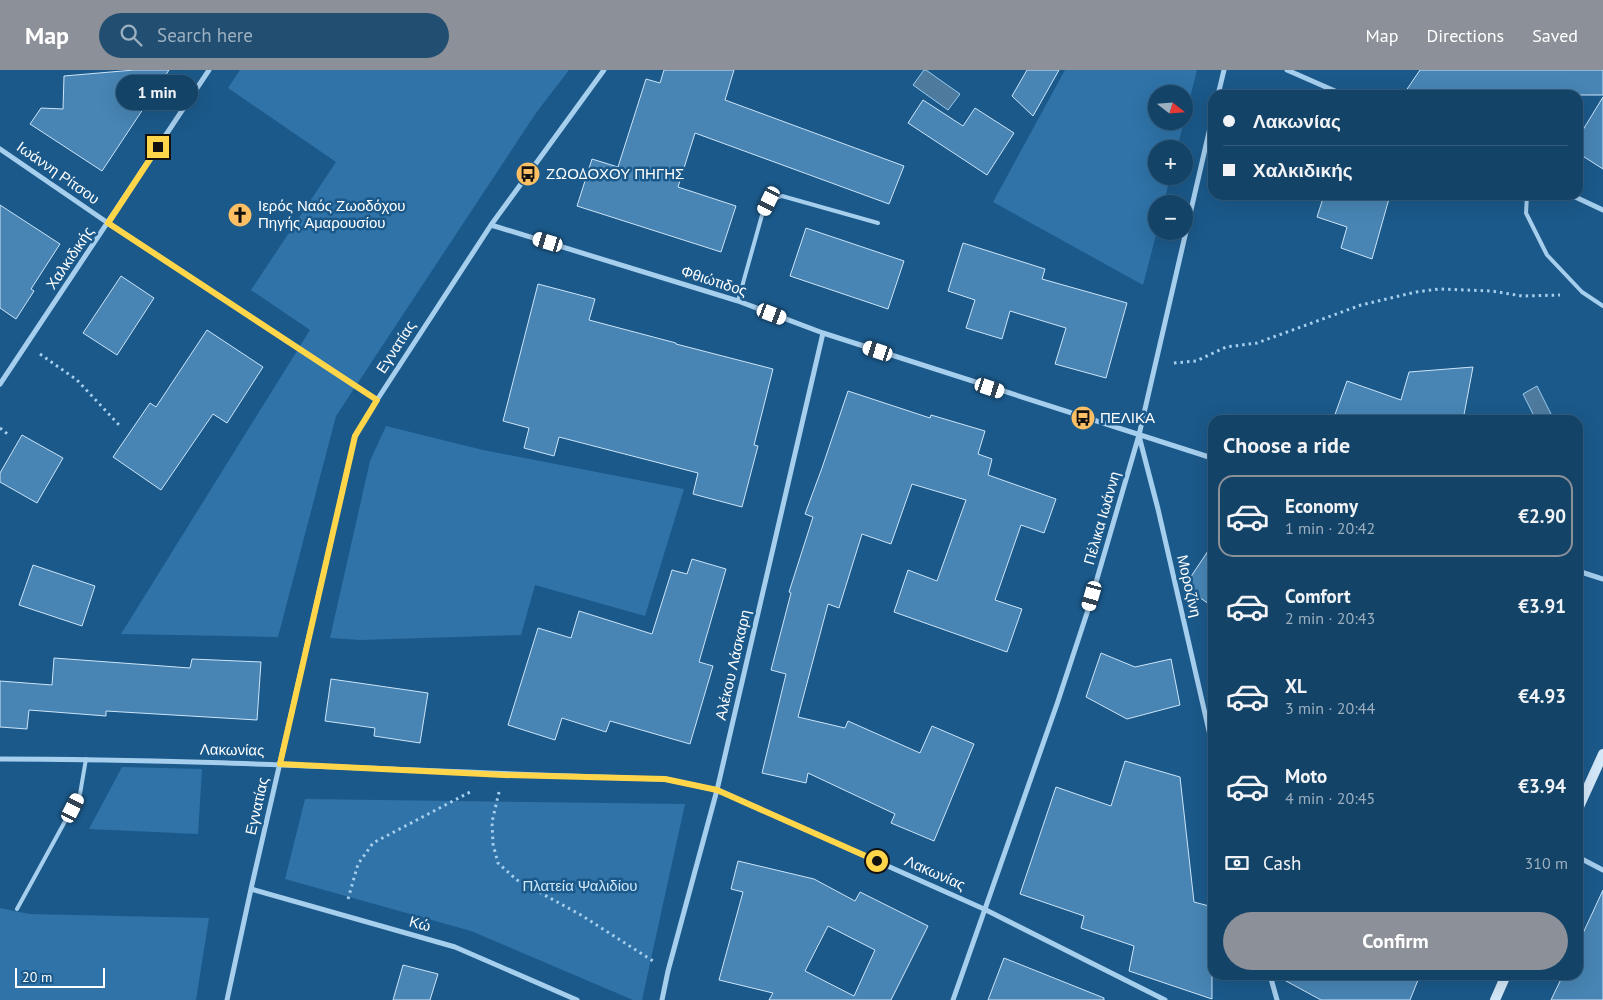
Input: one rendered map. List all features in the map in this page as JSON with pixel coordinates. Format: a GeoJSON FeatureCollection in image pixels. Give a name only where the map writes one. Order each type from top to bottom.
{"type":"FeatureCollection","features":[{"type":"Feature","properties":{"kind":"street","name":"Χαλκιδικής"},"geometry":{"type":"LineString","coordinates":[[0,384],[209,70]]}},
{"type":"Feature","properties":{"kind":"street","name":"Εγνατίας"},"geometry":{"type":"LineString","coordinates":[[227,1000],[355,436],[491,225],[604,70]]}},
{"type":"Feature","properties":{"kind":"street"},"geometry":{"type":"LineString","coordinates":[[1219,90],[1224,70]]}},
{"type":"Feature","properties":{"kind":"street"},"geometry":{"type":"LineString","coordinates":[[1287,70],[1333,90]]}},
{"type":"Feature","properties":{"kind":"street","name":"Πέλικα Ιωάννη"},"geometry":{"type":"LineString","coordinates":[[953,1000],[1087,613],[1139,436],[1208,136]]}},
{"type":"Feature","properties":{"kind":"street","name":"Ιωάννη Ρίτσου"},"geometry":{"type":"LineString","coordinates":[[0,148],[108,223],[377,400]]}},
{"type":"Feature","properties":{"kind":"street"},"geometry":{"type":"LineString","coordinates":[[1582,200],[1603,210]]}},
{"type":"Feature","properties":{"kind":"street","name":"Φθιώτιδος"},"geometry":{"type":"LineString","coordinates":[[491,225],[738,300],[822,333],[1208,457]]}},
{"type":"Feature","properties":{"kind":"street","name":"Αλέκου Λάσκαρη"},"geometry":{"type":"LineString","coordinates":[[662,1000],[668,971],[717,790],[822,333]]}},
{"type":"Feature","properties":{"kind":"street","name":"Μοροζίνη"},"geometry":{"type":"LineString","coordinates":[[1139,436],[1158,509],[1208,727]]}},
{"type":"Feature","properties":{"kind":"street"},"geometry":{"type":"LineString","coordinates":[[1583,573],[1603,579]]}},
{"type":"Feature","properties":{"kind":"street"},"geometry":{"type":"LineString","coordinates":[[1583,798],[1603,754]]}},
{"type":"Feature","properties":{"kind":"street","name":"Λακωνίας"},"geometry":{"type":"LineString","coordinates":[[0,759],[86,759],[280,764],[504,775],[665,779],[717,790],[984,909],[1164,1000]]}},
{"type":"Feature","properties":{"kind":"street"},"geometry":{"type":"LineString","coordinates":[[1583,860],[1603,870]]}},
{"type":"Feature","properties":{"kind":"street","name":"Κώ"},"geometry":{"type":"LineString","coordinates":[[251,889],[455,947],[577,1000]]}},
{"type":"Feature","properties":{"kind":"street"},"geometry":{"type":"LineString","coordinates":[[1271,980],[1277,1000]]}},
{"type":"Feature","properties":{"kind":"street"},"geometry":{"type":"LineString","coordinates":[[1495,1000],[1504,980]]}},
{"type":"Feature","properties":{"kind":"lane"},"geometry":{"type":"LineString","coordinates":[[738,300],[762,215],[769,201],[782,196],[878,224]]}},
{"type":"Feature","properties":{"kind":"lane"},"geometry":{"type":"LineString","coordinates":[[1527,200],[1526,212],[1547,255],[1582,292],[1603,306]]}},
{"type":"Feature","properties":{"kind":"lane"},"geometry":{"type":"LineString","coordinates":[[17,908],[80,794],[86,759]]}},
{"type":"Feature","properties":{"kind":"path"},"geometry":{"type":"LineString","coordinates":[[1156,361],[1180,364],[1196,361],[1226,347],[1257,344],[1361,305],[1416,292],[1439,289],[1492,291],[1522,296],[1553,296],[1582,292]]}},
{"type":"Feature","properties":{"kind":"path"},"geometry":{"type":"LineString","coordinates":[[27,345],[77,380],[122,427]]}},
{"type":"Feature","properties":{"kind":"path"},"geometry":{"type":"LineString","coordinates":[[0,428],[10,436]]}},
{"type":"Feature","properties":{"kind":"path"},"geometry":{"type":"LineString","coordinates":[[343,916],[358,864],[373,843],[504,775]]}},
{"type":"Feature","properties":{"kind":"path"},"geometry":{"type":"LineString","coordinates":[[504,775],[492,822],[493,844],[498,863],[517,880],[542,895],[581,914],[668,971]]}},
{"type":"Feature","properties":{"kind":"green space"},"geometry":{"type":"Polygon","coordinates":[[[240,70],[569,70],[536,113],[336,416],[278,637],[121,634],[310,330],[251,290],[336,162],[228,88],[240,70]]]}},
{"type":"Feature","properties":{"kind":"green space"},"geometry":{"type":"Polygon","coordinates":[[[1065,70],[1197,70],[1193,86],[1148,85],[1148,130],[1182,130],[1179,140],[1148,140],[1148,185],[1168,185],[1166,195],[1148,195],[1148,240],[1155,240],[1143,285],[993,202],[1065,70]]]}},
{"type":"Feature","properties":{"kind":"green space"},"geometry":{"type":"Polygon","coordinates":[[[386,426],[483,450],[684,489],[645,616],[535,585],[521,635],[360,640],[330,638],[370,461],[386,426]]]}},
{"type":"Feature","properties":{"kind":"green space"},"geometry":{"type":"Polygon","coordinates":[[[122,767],[202,769],[198,834],[89,829],[122,767]]]}},
{"type":"Feature","properties":{"kind":"green space","name":"Πλατεία Ψαλιδίου"},"geometry":{"type":"Polygon","coordinates":[[[305,799],[685,804],[642,1000],[633,1000],[471,931],[285,879],[305,799]]]}},
{"type":"Feature","properties":{"kind":"green space"},"geometry":{"type":"Polygon","coordinates":[[[0,908],[29,914],[209,918],[196,1000],[0,1000],[0,908]]]}},
{"type":"Feature","properties":{"kind":"shaded area"},"geometry":{"type":"Polygon","coordinates":[[[924,70],[960,94],[948,110],[913,85],[924,70]]]}},
{"type":"Feature","properties":{"kind":"shaded area"},"geometry":{"type":"Polygon","coordinates":[[[1537,386],[1552,415],[1534,415],[1523,394],[1537,386]]]}},
{"type":"Feature","properties":{"kind":"building"},"geometry":{"type":"Polygon","coordinates":[[[134,70],[169,70],[102,171],[30,124],[41,108],[63,109],[64,76],[134,70]]]}},
{"type":"Feature","properties":{"kind":"building"},"geometry":{"type":"Polygon","coordinates":[[[664,70],[734,70],[725,100],[904,166],[889,204],[695,133],[678,187],[736,206],[721,252],[577,206],[592,159],[618,167],[646,79],[660,83],[664,70]]]}},
{"type":"Feature","properties":{"kind":"building"},"geometry":{"type":"Polygon","coordinates":[[[1027,70],[1059,70],[1033,116],[1012,96],[1027,70]]]}},
{"type":"Feature","properties":{"kind":"building"},"geometry":{"type":"Polygon","coordinates":[[[1420,70],[1603,70],[1603,95],[1583,95],[1583,90],[1406,90],[1420,70]]]}},
{"type":"Feature","properties":{"kind":"building"},"geometry":{"type":"Polygon","coordinates":[[[1603,97],[1603,169],[1583,156],[1583,130],[1603,97]]]}},
{"type":"Feature","properties":{"kind":"building"},"geometry":{"type":"Polygon","coordinates":[[[923,100],[963,126],[975,108],[1014,133],[987,175],[908,123],[923,100]]]}},
{"type":"Feature","properties":{"kind":"building"},"geometry":{"type":"Polygon","coordinates":[[[1322,200],[1389,200],[1372,259],[1341,248],[1347,227],[1317,217],[1322,200]]]}},
{"type":"Feature","properties":{"kind":"building"},"geometry":{"type":"Polygon","coordinates":[[[0,205],[60,244],[31,289],[34,291],[16,319],[0,308],[0,205]]]}},
{"type":"Feature","properties":{"kind":"building"},"geometry":{"type":"Polygon","coordinates":[[[806,228],[904,261],[888,309],[790,276],[806,228]]]}},
{"type":"Feature","properties":{"kind":"building"},"geometry":{"type":"Polygon","coordinates":[[[963,243],[1045,269],[1042,279],[1127,303],[1106,378],[1055,364],[1066,328],[1010,311],[1002,339],[966,328],[975,300],[948,291],[963,243]]]}},
{"type":"Feature","properties":{"kind":"building"},"geometry":{"type":"Polygon","coordinates":[[[121,276],[154,298],[117,355],[83,333],[121,276]]]}},
{"type":"Feature","properties":{"kind":"building"},"geometry":{"type":"Polygon","coordinates":[[[538,284],[595,299],[589,320],[773,369],[754,445],[758,446],[742,507],[693,494],[698,473],[559,437],[554,456],[524,448],[529,428],[503,421],[538,284]]]}},
{"type":"Feature","properties":{"kind":"building"},"geometry":{"type":"Polygon","coordinates":[[[207,330],[263,367],[227,423],[213,414],[161,490],[113,457],[150,403],[156,407],[207,330]]]}},
{"type":"Feature","properties":{"kind":"building"},"geometry":{"type":"Polygon","coordinates":[[[1473,367],[1464,415],[1335,415],[1347,381],[1401,400],[1409,372],[1473,367]]]}},
{"type":"Feature","properties":{"kind":"building"},"geometry":{"type":"Polygon","coordinates":[[[848,391],[930,418],[931,415],[985,431],[978,454],[992,459],[988,475],[1056,499],[1044,533],[1021,525],[995,600],[1022,609],[1007,652],[894,612],[908,570],[937,581],[966,500],[912,484],[891,544],[862,534],[839,608],[828,604],[798,717],[845,728],[848,721],[920,753],[932,726],[974,744],[934,841],[891,823],[895,814],[808,773],[806,783],[762,773],[786,674],[771,670],[791,593],[789,592],[813,517],[805,514],[848,391]]]}},
{"type":"Feature","properties":{"kind":"building"},"geometry":{"type":"Polygon","coordinates":[[[22,435],[63,458],[37,503],[0,482],[0,473],[22,435]]]}},
{"type":"Feature","properties":{"kind":"building"},"geometry":{"type":"Polygon","coordinates":[[[1208,551],[1208,603],[1184,587],[1208,551]]]}},
{"type":"Feature","properties":{"kind":"building"},"geometry":{"type":"Polygon","coordinates":[[[692,559],[726,569],[699,662],[713,666],[690,744],[610,721],[606,732],[562,718],[555,740],[508,725],[538,628],[571,638],[579,611],[652,634],[672,570],[687,574],[692,559]]]}},
{"type":"Feature","properties":{"kind":"building"},"geometry":{"type":"Polygon","coordinates":[[[33,565],[95,586],[82,626],[19,605],[33,565]]]}},
{"type":"Feature","properties":{"kind":"building"},"geometry":{"type":"Polygon","coordinates":[[[1101,653],[1135,667],[1171,659],[1180,705],[1127,719],[1086,697],[1101,653]]]}},
{"type":"Feature","properties":{"kind":"building"},"geometry":{"type":"Polygon","coordinates":[[[54,658],[190,668],[192,659],[261,662],[257,720],[106,711],[106,716],[29,710],[27,729],[0,727],[0,681],[52,685],[54,658]]]}},
{"type":"Feature","properties":{"kind":"building"},"geometry":{"type":"Polygon","coordinates":[[[331,679],[428,693],[420,743],[374,736],[375,728],[325,721],[331,679]]]}},
{"type":"Feature","properties":{"kind":"building"},"geometry":{"type":"Polygon","coordinates":[[[1125,761],[1180,777],[1194,902],[1208,906],[1208,980],[1212,980],[1212,999],[1129,971],[1134,946],[1081,928],[1084,916],[1020,894],[1056,787],[1111,806],[1125,761]]]}},
{"type":"Feature","properties":{"kind":"building"},"geometry":{"type":"Polygon","coordinates":[[[738,861],[814,879],[855,901],[860,892],[928,926],[891,1000],[769,1000],[773,993],[719,980],[743,892],[731,889],[738,861]],[[828,926],[805,971],[854,996],[875,950],[828,926]]]}},
{"type":"Feature","properties":{"kind":"building"},"geometry":{"type":"Polygon","coordinates":[[[1603,890],[1603,1000],[1551,1000],[1561,980],[1583,980],[1583,933],[1603,890]]]}},
{"type":"Feature","properties":{"kind":"building"},"geometry":{"type":"Polygon","coordinates":[[[1004,958],[1104,998],[1104,1000],[988,1000],[1004,958]]]}},
{"type":"Feature","properties":{"kind":"building"},"geometry":{"type":"Polygon","coordinates":[[[403,965],[438,974],[430,1000],[393,1000],[403,965]]]}},
{"type":"Feature","properties":{"kind":"building"},"geometry":{"type":"Polygon","coordinates":[[[1284,980],[1418,980],[1410,1000],[1321,1000],[1284,980]]]}},
{"type":"Feature","properties":{"kind":"place","name":"ΖΩΟΔΟΧΟΥ ΠΗΓΗΣ"},"geometry":{"type":"Point","coordinates":[528,174]}},
{"type":"Feature","properties":{"kind":"place","name":"Ιερός Ναός Ζωοδόχου Πηγής Αμαρουσίου"},"geometry":{"type":"Point","coordinates":[240,215]}},
{"type":"Feature","properties":{"kind":"place","name":"ΠΕΛΙΚΑ"},"geometry":{"type":"Point","coordinates":[1083,418]}},
{"type":"Feature","properties":{"kind":"route"},"geometry":{"type":"LineString","coordinates":[[158,147],[108,223],[377,400],[355,436],[280,764],[504,775],[665,779],[717,790],[877,861]]}}]}
